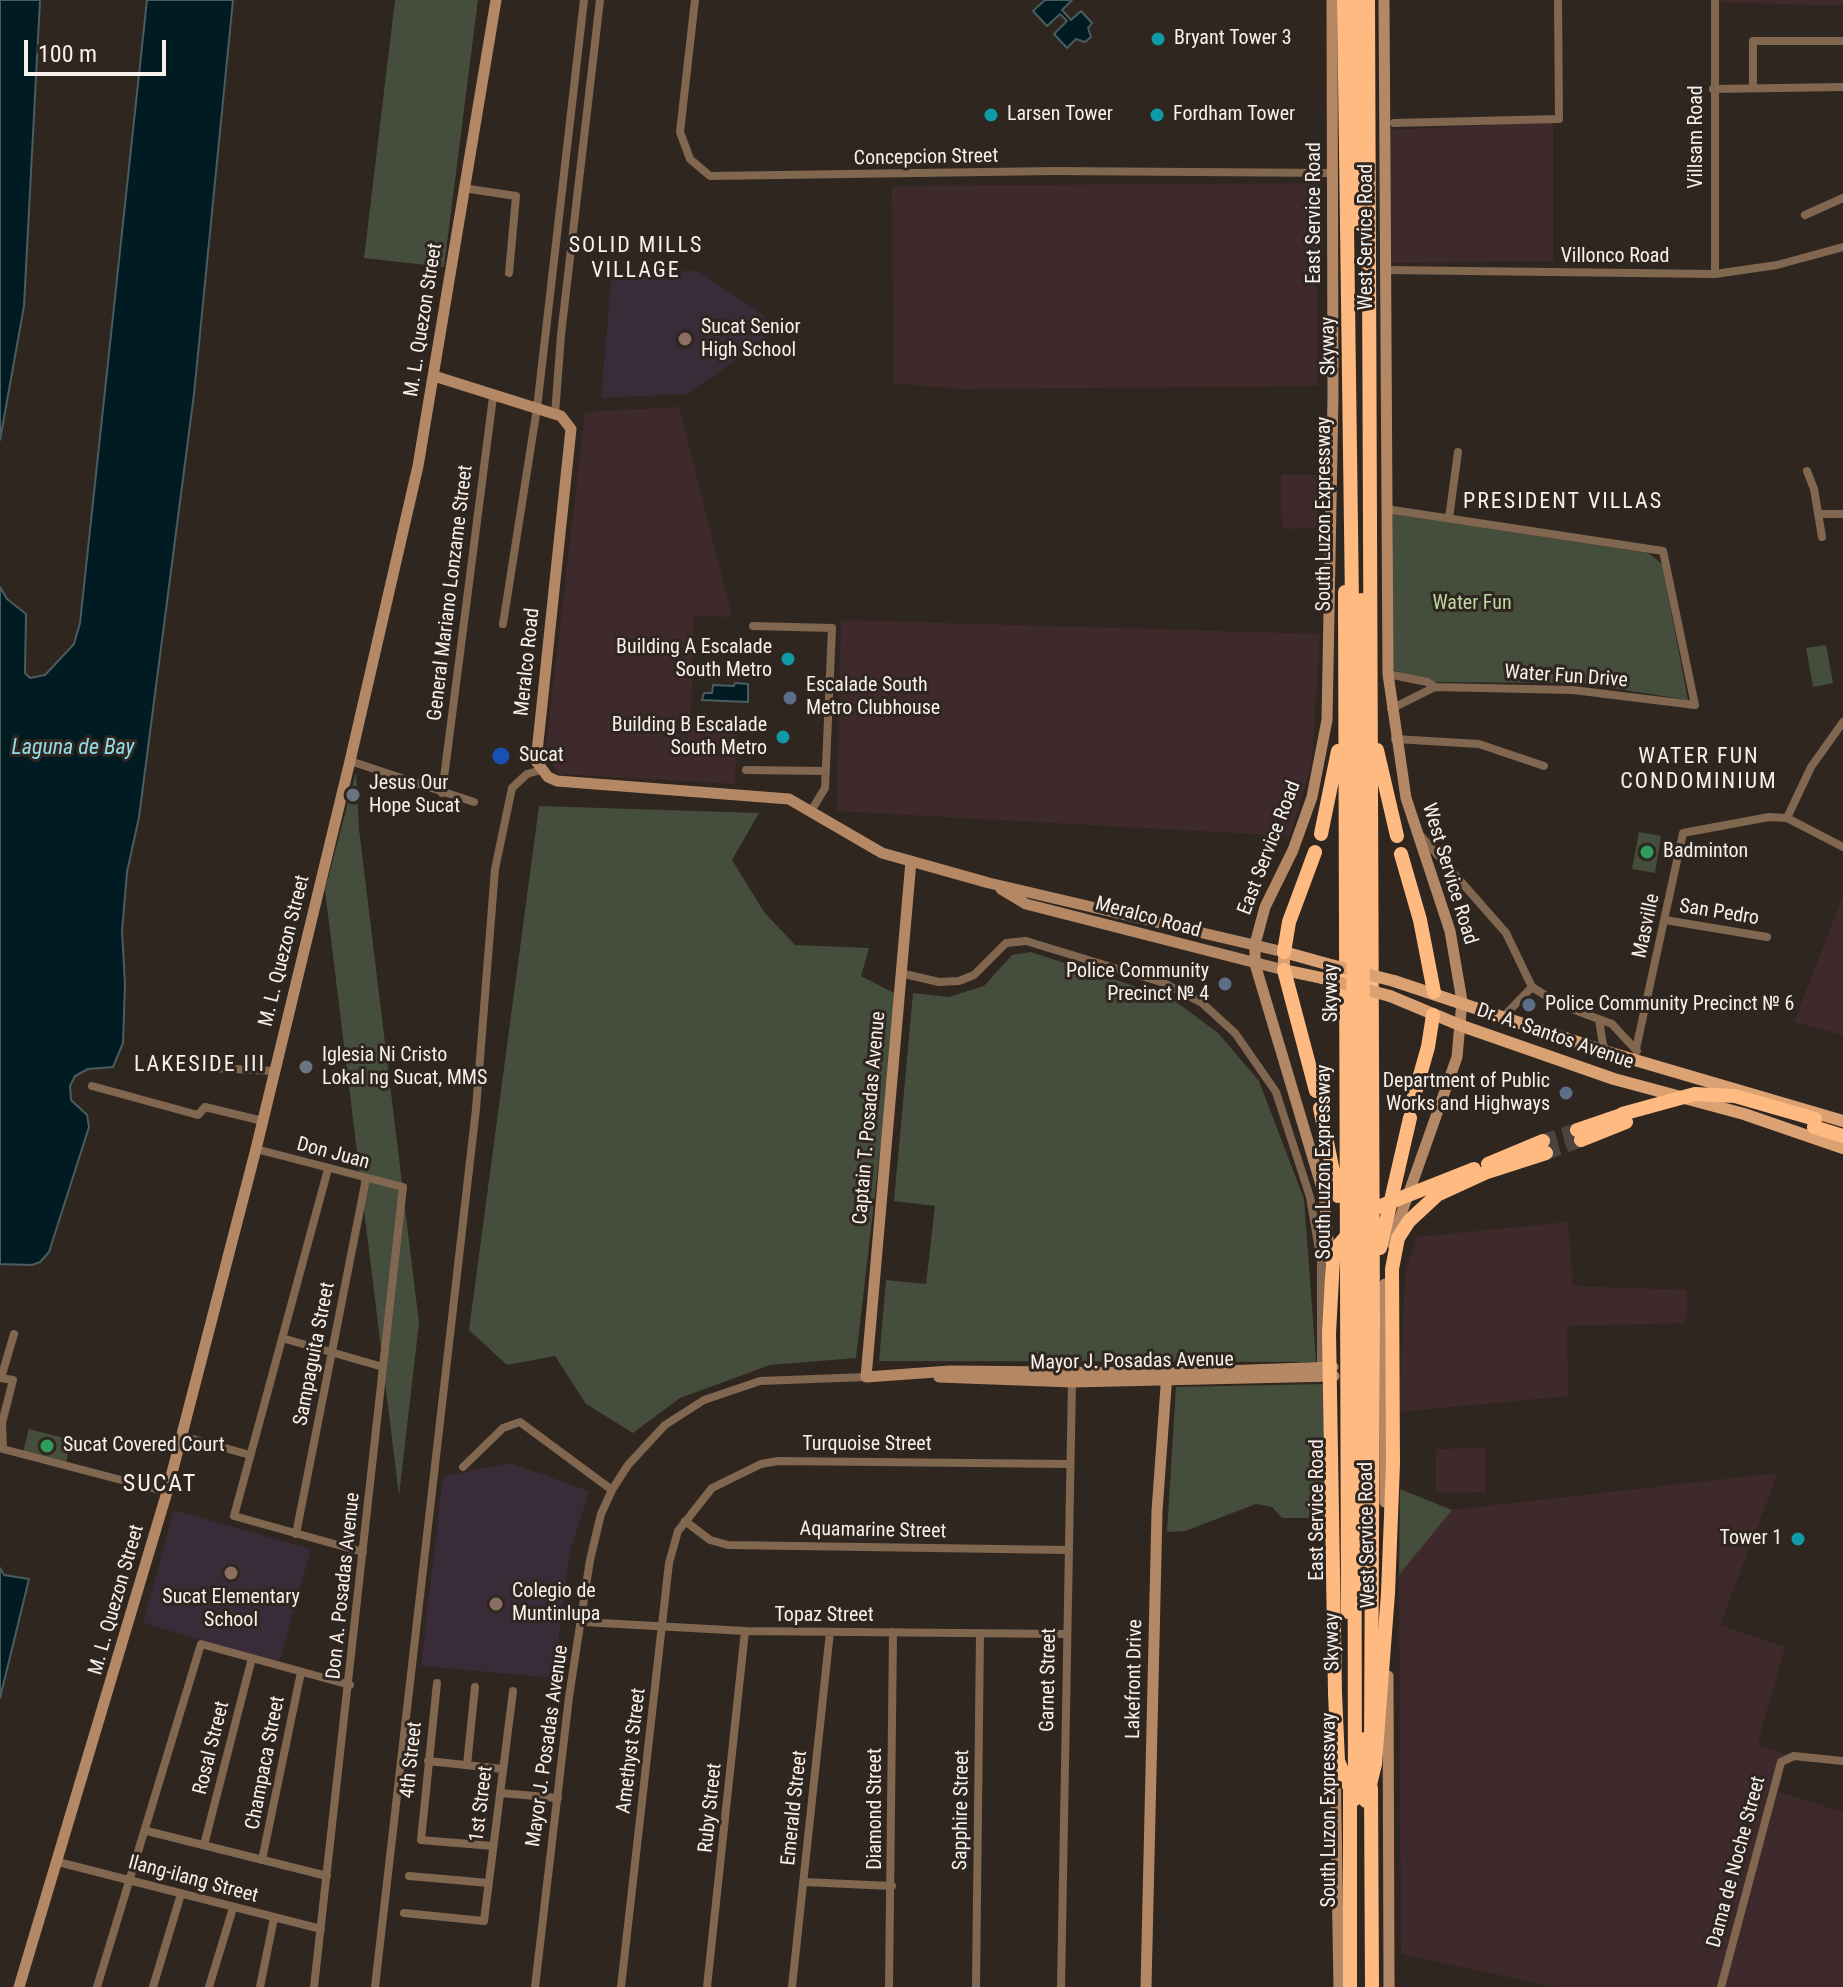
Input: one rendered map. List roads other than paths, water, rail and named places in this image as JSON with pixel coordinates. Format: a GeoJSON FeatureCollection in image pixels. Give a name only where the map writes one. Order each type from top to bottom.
{"type":"FeatureCollection","features":[{"type":"Feature","properties":{"kind":"highway","name":"South Luzon Expressway"},"geometry":{"type":"LineString","coordinates":[[1343,0],[1350,1987]]}},
{"type":"Feature","properties":{"kind":"highway","name":"Skyway"},"geometry":{"type":"LineString","coordinates":[[1343,0],[1353,678],[1361,1800],[1370,1987]]}},
{"type":"Feature","properties":{"kind":"highway","name":"Skyway"},"geometry":{"type":"LineString","coordinates":[[1356,0],[1363,679],[1361,1800],[1357,1987]]}},
{"type":"Feature","properties":{"kind":"highway","name":"South Luzon Expressway"},"geometry":{"type":"LineString","coordinates":[[1368,0],[1373,1320],[1370,1987]]}},
{"type":"Feature","properties":{"kind":"highway"},"geometry":{"type":"LineString","coordinates":[[1371,674],[1376,745],[1397,836]]}},
{"type":"Feature","properties":{"kind":"highway"},"geometry":{"type":"LineString","coordinates":[[1321,834],[1336,765],[1345,679]]}},
{"type":"Feature","properties":{"kind":"highway"},"geometry":{"type":"LineString","coordinates":[[1284,952],[1289,922],[1315,852]]}},
{"type":"Feature","properties":{"kind":"highway"},"geometry":{"type":"LineString","coordinates":[[1401,854],[1425,941],[1434,992]]}},
{"type":"Feature","properties":{"kind":"highway"},"geometry":{"type":"LineString","coordinates":[[1284,970],[1316,1091]]}},
{"type":"Feature","properties":{"kind":"highway"},"geometry":{"type":"LineString","coordinates":[[1413,1100],[1433,1015]]}},
{"type":"Feature","properties":{"kind":"highway"},"geometry":{"type":"LineString","coordinates":[[1579,1135],[1660,1101],[1695,1094],[1735,1096],[1843,1136]]}},
{"type":"Feature","properties":{"kind":"highway"},"geometry":{"type":"LineString","coordinates":[[1320,1108],[1334,1170],[1346,1268]]}},
{"type":"Feature","properties":{"kind":"highway"},"geometry":{"type":"LineString","coordinates":[[1373,1320],[1380,1240],[1410,1118]]}},
{"type":"Feature","properties":{"kind":"highway"},"geometry":{"type":"LineString","coordinates":[[1814,1123],[1843,1130]]}},
{"type":"Feature","properties":{"kind":"highway"},"geometry":{"type":"LineString","coordinates":[[1545,1147],[1437,1195],[1409,1221],[1394,1252],[1393,1464],[1386,1646],[1375,1764],[1361,1800],[1338,1761],[1329,1333],[1333,1259],[1338,1246],[1368,1211],[1545,1147]]}},
{"type":"Feature","properties":{"kind":"main road","name":"M. L. Quezon Street"},"geometry":{"type":"LineString","coordinates":[[20,1981],[167,1492],[256,1149],[350,761],[418,466],[496,0]]}},
{"type":"Feature","properties":{"kind":"main road","name":"East Service Road"},"geometry":{"type":"LineString","coordinates":[[1332,0],[1327,720],[1312,797],[1293,850],[1265,907],[1255,944],[1255,964],[1305,1122],[1329,1219],[1333,1346],[1327,1372],[1338,1485],[1334,1794],[1339,1987]]}},
{"type":"Feature","properties":{"kind":"main road","name":"West Service Road"},"geometry":{"type":"LineString","coordinates":[[1384,0],[1388,674],[1395,739],[1413,822],[1450,931],[1462,1001],[1462,1026],[1448,1086],[1396,1227],[1385,1279],[1389,1987]]}},
{"type":"Feature","properties":{"kind":"main road"},"geometry":{"type":"LineString","coordinates":[[434,376],[555,414]]}},
{"type":"Feature","properties":{"kind":"main road","name":"Meralco Road"},"geometry":{"type":"LineString","coordinates":[[555,414],[566,420],[571,440],[540,710],[536,761],[541,770],[557,781],[777,797],[811,811],[874,849],[913,862],[989,883],[1255,944]]}},
{"type":"Feature","properties":{"kind":"main road","name":"Captain T. Posadas Avenue"},"geometry":{"type":"LineString","coordinates":[[869,1377],[913,862]]}},
{"type":"Feature","properties":{"kind":"main road","name":"Meralco Road"},"geometry":{"type":"LineString","coordinates":[[989,883],[1026,904],[1255,964]]}},
{"type":"Feature","properties":{"kind":"main road","name":"Dr. A. Santos Avenue"},"geometry":{"type":"LineString","coordinates":[[1255,944],[1434,992],[1604,1051],[1637,1055],[1843,1121]]}},
{"type":"Feature","properties":{"kind":"main road"},"geometry":{"type":"LineString","coordinates":[[1284,952],[1284,970]]}},
{"type":"Feature","properties":{"kind":"main road","name":"Dr. A. Santos Avenue"},"geometry":{"type":"LineString","coordinates":[[1255,964],[1390,996],[1494,1038],[1614,1079],[1744,1114],[1843,1148]]}},
{"type":"Feature","properties":{"kind":"main road"},"geometry":{"type":"LineString","coordinates":[[1433,1015],[1434,992]]}},
{"type":"Feature","properties":{"kind":"main road"},"geometry":{"type":"LineString","coordinates":[[1494,1038],[1503,1017]]}},
{"type":"Feature","properties":{"kind":"main road","name":"Mayor J. Posadas Avenue"},"geometry":{"type":"LineString","coordinates":[[869,1377],[1168,1377],[1327,1372]]}},
{"type":"Feature","properties":{"kind":"main road","name":"Lakefront Drive"},"geometry":{"type":"LineString","coordinates":[[1146,1987],[1157,1511],[1168,1377]]}},
{"type":"Feature","properties":{"kind":"street"},"geometry":{"type":"LineString","coordinates":[[503,624],[537,408],[584,0]]}},
{"type":"Feature","properties":{"kind":"street"},"geometry":{"type":"LineString","coordinates":[[555,414],[561,335],[600,0]]}},
{"type":"Feature","properties":{"kind":"street","name":"Concepcion Street"},"geometry":{"type":"LineString","coordinates":[[695,0],[680,132],[684,151],[710,176],[1054,171],[1333,173]]}},
{"type":"Feature","properties":{"kind":"street","name":"Villsam Road"},"geometry":{"type":"LineString","coordinates":[[1715,0],[1715,274]]}},
{"type":"Feature","properties":{"kind":"street"},"geometry":{"type":"LineString","coordinates":[[1394,123],[1559,119],[1558,1]]}},
{"type":"Feature","properties":{"kind":"street"},"geometry":{"type":"LineString","coordinates":[[1753,88],[1753,41],[1843,41]]}},
{"type":"Feature","properties":{"kind":"street"},"geometry":{"type":"LineString","coordinates":[[1713,89],[1843,87]]}},
{"type":"Feature","properties":{"kind":"street"},"geometry":{"type":"LineString","coordinates":[[463,188],[516,196],[509,273]]}},
{"type":"Feature","properties":{"kind":"street"},"geometry":{"type":"LineString","coordinates":[[1805,215],[1843,198]]}},
{"type":"Feature","properties":{"kind":"street","name":"Villonco Road"},"geometry":{"type":"LineString","coordinates":[[1385,270],[1715,274],[1777,265],[1843,247]]}},
{"type":"Feature","properties":{"kind":"street","name":"General Mariano Lonzame Street"},"geometry":{"type":"LineString","coordinates":[[442,793],[493,397]]}},
{"type":"Feature","properties":{"kind":"street"},"geometry":{"type":"LineString","coordinates":[[1386,509],[1449,518],[1458,452]]}},
{"type":"Feature","properties":{"kind":"street"},"geometry":{"type":"LineString","coordinates":[[1807,471],[1820,514],[1822,537]]}},
{"type":"Feature","properties":{"kind":"street"},"geometry":{"type":"LineString","coordinates":[[1820,514],[1843,514]]}},
{"type":"Feature","properties":{"kind":"street","name":"Water Fun Drive"},"geometry":{"type":"LineString","coordinates":[[1391,709],[1435,687],[1573,690],[1695,705],[1663,551],[1449,518]]}},
{"type":"Feature","properties":{"kind":"street"},"geometry":{"type":"LineString","coordinates":[[753,626],[832,628],[826,771],[823,796],[811,811]]}},
{"type":"Feature","properties":{"kind":"street","name":"Water Fun Drive"},"geometry":{"type":"LineString","coordinates":[[1388,674],[1427,682],[1435,687]]}},
{"type":"Feature","properties":{"kind":"street"},"geometry":{"type":"LineString","coordinates":[[1843,722],[1811,767],[1787,818],[1843,847]]}},
{"type":"Feature","properties":{"kind":"street"},"geometry":{"type":"LineString","coordinates":[[1395,739],[1479,744],[1544,766]]}},
{"type":"Feature","properties":{"kind":"street"},"geometry":{"type":"LineString","coordinates":[[350,761],[474,802]]}},
{"type":"Feature","properties":{"kind":"street"},"geometry":{"type":"LineString","coordinates":[[375,1987],[474,1125],[495,869],[512,788],[527,774],[541,770]]}},
{"type":"Feature","properties":{"kind":"street"},"geometry":{"type":"LineString","coordinates":[[746,770],[826,771]]}},
{"type":"Feature","properties":{"kind":"street","name":"Masville"},"geometry":{"type":"LineString","coordinates":[[1637,1055],[1683,833],[1769,817],[1787,818]]}},
{"type":"Feature","properties":{"kind":"street"},"geometry":{"type":"LineString","coordinates":[[1413,822],[1442,862],[1506,933],[1532,987],[1561,1005],[1612,1024],[1637,1055]]}},
{"type":"Feature","properties":{"kind":"street","name":"San Pedro"},"geometry":{"type":"LineString","coordinates":[[1665,920],[1767,937]]}},
{"type":"Feature","properties":{"kind":"street"},"geometry":{"type":"LineString","coordinates":[[904,974],[939,982],[959,981],[974,975],[1006,943],[1026,941],[1164,983],[1202,1003],[1235,1033],[1276,1092],[1310,1197],[1321,1262],[1327,1372]]}},
{"type":"Feature","properties":{"kind":"street"},"geometry":{"type":"LineString","coordinates":[[1503,1017],[1532,987]]}},
{"type":"Feature","properties":{"kind":"street"},"geometry":{"type":"LineString","coordinates":[[1599,1020],[1604,1051]]}},
{"type":"Feature","properties":{"kind":"street"},"geometry":{"type":"LineString","coordinates":[[211,1068],[275,1071]]}},
{"type":"Feature","properties":{"kind":"street"},"geometry":{"type":"LineString","coordinates":[[92,1086],[198,1115],[205,1107],[263,1121]]}},
{"type":"Feature","properties":{"kind":"street","name":"Don Juan"},"geometry":{"type":"LineString","coordinates":[[256,1149],[403,1187]]}},
{"type":"Feature","properties":{"kind":"street"},"geometry":{"type":"LineString","coordinates":[[328,1169],[234,1516],[363,1552]]}},
{"type":"Feature","properties":{"kind":"street","name":"Sampaguita Street"},"geometry":{"type":"LineString","coordinates":[[296,1534],[366,1179]]}},
{"type":"Feature","properties":{"kind":"street","name":"Don A. Posadas Avenue"},"geometry":{"type":"LineString","coordinates":[[314,1987],[403,1187]]}},
{"type":"Feature","properties":{"kind":"street"},"geometry":{"type":"LineString","coordinates":[[14,1334],[0,1378],[13,1380],[2,1423],[3,1449],[167,1492]]}},
{"type":"Feature","properties":{"kind":"street"},"geometry":{"type":"LineString","coordinates":[[282,1338],[383,1367]]}},
{"type":"Feature","properties":{"kind":"street","name":"Mayor J. Posadas Avenue"},"geometry":{"type":"LineString","coordinates":[[535,1987],[569,1697],[594,1538],[612,1490],[628,1465],[665,1425],[704,1400],[768,1380],[869,1377]]}},
{"type":"Feature","properties":{"kind":"street","name":"Garnet Street"},"geometry":{"type":"LineString","coordinates":[[1061,1987],[1072,1378]]}},
{"type":"Feature","properties":{"kind":"street"},"geometry":{"type":"LineString","coordinates":[[463,1467],[503,1428],[520,1422],[612,1490]]}},
{"type":"Feature","properties":{"kind":"street"},"geometry":{"type":"LineString","coordinates":[[182,1436],[250,1455]]}},
{"type":"Feature","properties":{"kind":"street","name":"Turquoise Street"},"geometry":{"type":"LineString","coordinates":[[685,1521],[712,1488],[761,1464],[778,1461],[1069,1464]]}},
{"type":"Feature","properties":{"kind":"street","name":"Aquamarine Street"},"geometry":{"type":"LineString","coordinates":[[685,1521],[710,1540],[728,1545],[1067,1550]]}},
{"type":"Feature","properties":{"kind":"street","name":"Amethyst Street"},"geometry":{"type":"LineString","coordinates":[[621,1987],[669,1563],[674,1539],[685,1521]]}},
{"type":"Feature","properties":{"kind":"street","name":"Topaz Street"},"geometry":{"type":"LineString","coordinates":[[583,1622],[662,1629],[1065,1634]]}},
{"type":"Feature","properties":{"kind":"street","name":"Ruby Street"},"geometry":{"type":"LineString","coordinates":[[707,1987],[745,1631]]}},
{"type":"Feature","properties":{"kind":"street","name":"Emerald Street"},"geometry":{"type":"LineString","coordinates":[[792,1987],[830,1632]]}},
{"type":"Feature","properties":{"kind":"street","name":"Diamond Street"},"geometry":{"type":"LineString","coordinates":[[889,1987],[893,1632]]}},
{"type":"Feature","properties":{"kind":"street","name":"Sapphire Street"},"geometry":{"type":"LineString","coordinates":[[976,1987],[980,1633]]}},
{"type":"Feature","properties":{"kind":"street"},"geometry":{"type":"LineString","coordinates":[[97,1987],[147,1831],[201,1644],[350,1685]]}},
{"type":"Feature","properties":{"kind":"street","name":"Rosal Street"},"geometry":{"type":"LineString","coordinates":[[204,1845],[252,1658]]}},
{"type":"Feature","properties":{"kind":"street","name":"Champaca Street"},"geometry":{"type":"LineString","coordinates":[[262,1860],[301,1672]]}},
{"type":"Feature","properties":{"kind":"street","name":"4th Street"},"geometry":{"type":"LineString","coordinates":[[437,1683],[421,1840],[493,1846]]}},
{"type":"Feature","properties":{"kind":"street"},"geometry":{"type":"LineString","coordinates":[[467,1765],[475,1687]]}},
{"type":"Feature","properties":{"kind":"street","name":"1st Street"},"geometry":{"type":"LineString","coordinates":[[404,1913],[484,1921],[513,1691]]}},
{"type":"Feature","properties":{"kind":"street","name":"Dama de Noche Street"},"geometry":{"type":"LineString","coordinates":[[1721,1987],[1781,1762],[1794,1756],[1843,1761]]}},
{"type":"Feature","properties":{"kind":"street"},"geometry":{"type":"LineString","coordinates":[[428,1761],[503,1769]]}},
{"type":"Feature","properties":{"kind":"street"},"geometry":{"type":"LineString","coordinates":[[500,1793],[558,1798]]}},
{"type":"Feature","properties":{"kind":"street"},"geometry":{"type":"LineString","coordinates":[[147,1831],[327,1876]]}},
{"type":"Feature","properties":{"kind":"street","name":"Ilang-ilang Street"},"geometry":{"type":"LineString","coordinates":[[58,1862],[321,1929]]}},
{"type":"Feature","properties":{"kind":"street"},"geometry":{"type":"LineString","coordinates":[[409,1876],[489,1883]]}},
{"type":"Feature","properties":{"kind":"street"},"geometry":{"type":"LineString","coordinates":[[803,1882],[892,1886]]}},
{"type":"Feature","properties":{"kind":"street"},"geometry":{"type":"LineString","coordinates":[[153,1987],[181,1894]]}},
{"type":"Feature","properties":{"kind":"street"},"geometry":{"type":"LineString","coordinates":[[209,1987],[233,1908]]}},
{"type":"Feature","properties":{"kind":"street"},"geometry":{"type":"LineString","coordinates":[[260,1987],[274,1918]]}},
{"type":"Feature","properties":{"kind":"water"},"geometry":{"type":"Polygon","coordinates":[[[0,0],[40,0],[24,306],[0,440],[0,0]]]}},
{"type":"Feature","properties":{"kind":"water","name":"Laguna de Bay"},"geometry":{"type":"Polygon","coordinates":[[[147,0],[233,0],[194,394],[139,817],[127,872],[122,931],[125,984],[123,1043],[113,1067],[88,1069],[75,1076],[70,1086],[71,1100],[87,1115],[89,1127],[49,1252],[40,1262],[32,1265],[0,1264],[0,587],[7,599],[26,614],[25,673],[30,678],[45,675],[74,644],[80,623],[147,0]]]}},
{"type":"Feature","properties":{"kind":"water"},"geometry":{"type":"Polygon","coordinates":[[[1045,0],[1072,0],[1062,10],[1071,20],[1081,11],[1092,23],[1088,28],[1091,37],[1085,42],[1076,39],[1067,48],[1054,34],[1067,21],[1060,14],[1047,26],[1033,11],[1045,0]]]}},
{"type":"Feature","properties":{"kind":"water"},"geometry":{"type":"Polygon","coordinates":[[[735,683],[748,684],[748,702],[702,700],[704,693],[712,693],[713,685],[734,686],[735,683]]]}},
{"type":"Feature","properties":{"kind":"water"},"geometry":{"type":"Polygon","coordinates":[[[0,1568],[4,1575],[29,1579],[0,1698],[0,1568]]]}},
{"type":"Feature","properties":{"kind":"tunnel"},"geometry":{"type":"LineString","coordinates":[[1543,1141],[1577,1130]]}},
{"type":"Feature","properties":{"kind":"tunnel"},"geometry":{"type":"LineString","coordinates":[[1546,1153],[1581,1140]]}},
{"type":"Feature","properties":{"kind":"place","name":"Bryant Tower 3"},"geometry":{"type":"Point","coordinates":[1158,39]}},
{"type":"Feature","properties":{"kind":"place","name":"Larsen Tower"},"geometry":{"type":"Point","coordinates":[991,115]}},
{"type":"Feature","properties":{"kind":"place","name":"Fordham Tower"},"geometry":{"type":"Point","coordinates":[1157,115]}},
{"type":"Feature","properties":{"kind":"place","name":"Sucat Senior High School"},"geometry":{"type":"Point","coordinates":[685,339]}},
{"type":"Feature","properties":{"kind":"place","name":"Building A Escalade South Metro"},"geometry":{"type":"Point","coordinates":[788,659]}},
{"type":"Feature","properties":{"kind":"place","name":"Escalade South Metro Clubhouse"},"geometry":{"type":"Point","coordinates":[790,698]}},
{"type":"Feature","properties":{"kind":"place","name":"Building B Escalade South Metro"},"geometry":{"type":"Point","coordinates":[783,737]}},
{"type":"Feature","properties":{"kind":"place","name":"Sucat"},"geometry":{"type":"Point","coordinates":[501,756]}},
{"type":"Feature","properties":{"kind":"place","name":"Jesus Our Hope Sucat"},"geometry":{"type":"Point","coordinates":[353,795]}},
{"type":"Feature","properties":{"kind":"place","name":"Badminton"},"geometry":{"type":"Point","coordinates":[1647,852]}},
{"type":"Feature","properties":{"kind":"place","name":"Police Community Precinct № 4"},"geometry":{"type":"Point","coordinates":[1225,984]}},
{"type":"Feature","properties":{"kind":"place","name":"Police Community Precinct № 6"},"geometry":{"type":"Point","coordinates":[1529,1005]}},
{"type":"Feature","properties":{"kind":"place","name":"Iglesia Ni Cristo Lokal ng Sucat, MMS"},"geometry":{"type":"Point","coordinates":[306,1067]}},
{"type":"Feature","properties":{"kind":"place","name":"Department of Public Works and Highways"},"geometry":{"type":"Point","coordinates":[1566,1093]}},
{"type":"Feature","properties":{"kind":"place","name":"Sucat Covered Court"},"geometry":{"type":"Point","coordinates":[47,1446]}},
{"type":"Feature","properties":{"kind":"place","name":"Tower 1"},"geometry":{"type":"Point","coordinates":[1798,1539]}},
{"type":"Feature","properties":{"kind":"place","name":"Sucat Elementary School"},"geometry":{"type":"Point","coordinates":[231,1573]}},
{"type":"Feature","properties":{"kind":"place","name":"Colegio de Muntinlupa"},"geometry":{"type":"Point","coordinates":[496,1604]}},
{"type":"Feature","properties":{"kind":"district","name":"SOLID MILLS VILLAGE"},"geometry":{"type":"Point","coordinates":[636,258]}},
{"type":"Feature","properties":{"kind":"district","name":"PRESIDENT VILLAS"},"geometry":{"type":"Point","coordinates":[1563,502]}},
{"type":"Feature","properties":{"kind":"district","name":"WATER FUN CONDOMINIUM"},"geometry":{"type":"Point","coordinates":[1699,770]}},
{"type":"Feature","properties":{"kind":"district","name":"LAKESIDE III"},"geometry":{"type":"Point","coordinates":[200,1065]}},
{"type":"Feature","properties":{"kind":"district","name":"SUCAT"},"geometry":{"type":"Point","coordinates":[160,1485]}},
{"type":"Feature","properties":{"kind":"park label","name":"Water Fun"},"geometry":{"type":"Point","coordinates":[1472,604]}}]}
